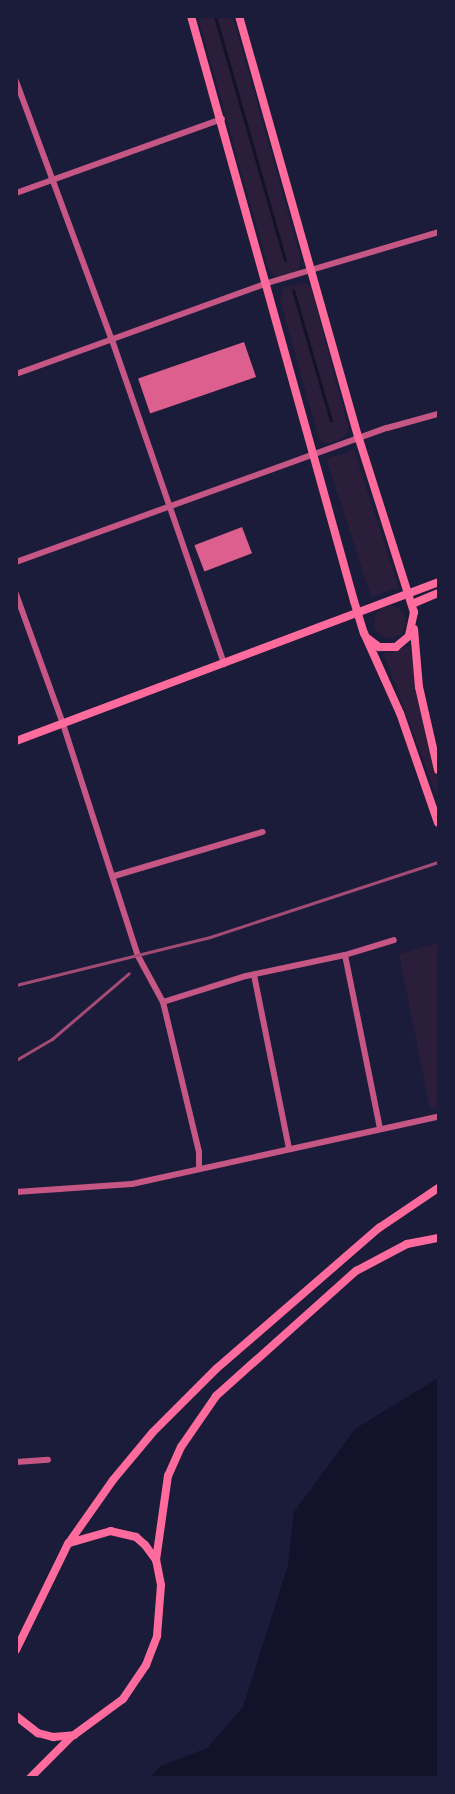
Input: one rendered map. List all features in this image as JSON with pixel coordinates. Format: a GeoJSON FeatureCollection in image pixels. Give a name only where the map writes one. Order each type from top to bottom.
{"type":"FeatureCollection","features":[{"type":"Feature","properties":{"kind":"main road"},"geometry":{"type":"LineString","coordinates":[[191,16],[222,119],[264,284],[358,613],[366,638],[400,713],[438,823]]}},
{"type":"Feature","properties":{"kind":"main road"},"geometry":{"type":"LineString","coordinates":[[239,16],[359,439],[412,604],[419,687],[438,770]]}},
{"type":"Feature","properties":{"kind":"main road"},"geometry":{"type":"LineString","coordinates":[[16,741],[438,582]]}},
{"type":"Feature","properties":{"kind":"main road"},"geometry":{"type":"LineString","coordinates":[[412,604],[438,593]]}},
{"type":"Feature","properties":{"kind":"main road"},"geometry":{"type":"LineString","coordinates":[[366,638],[379,646],[396,647],[409,636],[414,625]]}},
{"type":"Feature","properties":{"kind":"main road"},"geometry":{"type":"LineString","coordinates":[[17,1648],[19,1632],[68,1544],[113,1480],[216,1369],[379,1228],[438,1188]]}},
{"type":"Feature","properties":{"kind":"main road"},"geometry":{"type":"LineString","coordinates":[[30,1778],[74,1735],[123,1699],[146,1665],[161,1614],[156,1560],[168,1476],[181,1447],[216,1396],[356,1272],[407,1245],[438,1238]]}},
{"type":"Feature","properties":{"kind":"main road"},"geometry":{"type":"LineString","coordinates":[[68,1544],[99,1532],[122,1532],[135,1537],[156,1560]]}},
{"type":"Feature","properties":{"kind":"main road"},"geometry":{"type":"LineString","coordinates":[[16,1716],[38,1733],[52,1737],[74,1735]]}},
{"type":"Feature","properties":{"kind":"street"},"geometry":{"type":"LineString","coordinates":[[16,81],[112,340],[224,664]]}},
{"type":"Feature","properties":{"kind":"street"},"geometry":{"type":"LineString","coordinates":[[16,193],[222,119]]}},
{"type":"Feature","properties":{"kind":"street"},"geometry":{"type":"LineString","coordinates":[[16,374],[264,284],[438,232]]}},
{"type":"Feature","properties":{"kind":"street"},"geometry":{"type":"LineString","coordinates":[[16,562],[313,455],[438,414]]}},
{"type":"Feature","properties":{"kind":"street"},"geometry":{"type":"LineString","coordinates":[[16,594],[63,724],[138,956],[163,1002],[200,1152],[199,1168]]}},
{"type":"Feature","properties":{"kind":"street"},"geometry":{"type":"LineString","coordinates":[[114,876],[263,832]]}},
{"type":"Feature","properties":{"kind":"street"},"geometry":{"type":"LineString","coordinates":[[163,1002],[254,975],[345,955],[394,940]]}},
{"type":"Feature","properties":{"kind":"street"},"geometry":{"type":"LineString","coordinates":[[345,955],[380,1128]]}},
{"type":"Feature","properties":{"kind":"street"},"geometry":{"type":"LineString","coordinates":[[254,975],[290,1148]]}},
{"type":"Feature","properties":{"kind":"street"},"geometry":{"type":"LineString","coordinates":[[16,1192],[132,1184],[438,1117]]}},
{"type":"Feature","properties":{"kind":"street"},"geometry":{"type":"LineString","coordinates":[[16,1462],[48,1460]]}},
{"type":"Feature","properties":{"kind":"shaded area"},"geometry":{"type":"Polygon","coordinates":[[[198,17],[233,17],[301,259],[298,271],[279,279],[269,271],[198,17]]]}},
{"type":"Feature","properties":{"kind":"shaded area"},"geometry":{"type":"Polygon","coordinates":[[[304,283],[311,287],[349,430],[344,438],[326,444],[319,439],[280,300],[283,288],[304,283]]]}},
{"type":"Feature","properties":{"kind":"shaded area"},"geometry":{"type":"Polygon","coordinates":[[[354,450],[399,588],[371,597],[326,459],[354,450]]]}},
{"type":"Feature","properties":{"kind":"shaded area"},"geometry":{"type":"Polygon","coordinates":[[[390,606],[401,611],[406,622],[401,633],[390,638],[379,633],[374,622],[379,611],[390,606]]]}},
{"type":"Feature","properties":{"kind":"shaded area"},"geometry":{"type":"Polygon","coordinates":[[[409,645],[438,783],[438,799],[383,652],[392,653],[409,645]]]}},
{"type":"Feature","properties":{"kind":"shaded area"},"geometry":{"type":"Polygon","coordinates":[[[438,943],[438,1107],[430,1109],[399,954],[438,943]]]}},
{"type":"Feature","properties":{"kind":"shaded area"},"geometry":{"type":"Polygon","coordinates":[[[438,1378],[438,1777],[150,1777],[161,1766],[207,1748],[243,1707],[288,1565],[294,1512],[355,1429],[438,1378]]]}},
{"type":"Feature","properties":{"kind":"building"},"geometry":{"type":"Polygon","coordinates":[[[244,342],[256,377],[150,413],[138,378],[244,342]]]}},
{"type":"Feature","properties":{"kind":"building"},"geometry":{"type":"Polygon","coordinates":[[[242,527],[252,553],[204,571],[194,545],[242,527]]]}},
{"type":"Feature","properties":{"kind":"waterway"},"geometry":{"type":"LineString","coordinates":[[215,16],[285,260]]}},
{"type":"Feature","properties":{"kind":"waterway"},"geometry":{"type":"LineString","coordinates":[[293,290],[331,421]]}},
{"type":"Feature","properties":{"kind":"railway"},"geometry":{"type":"LineString","coordinates":[[16,985],[210,937],[438,862]]}},
{"type":"Feature","properties":{"kind":"railway"},"geometry":{"type":"LineString","coordinates":[[16,1060],[52,1039],[129,973]]}}]}
